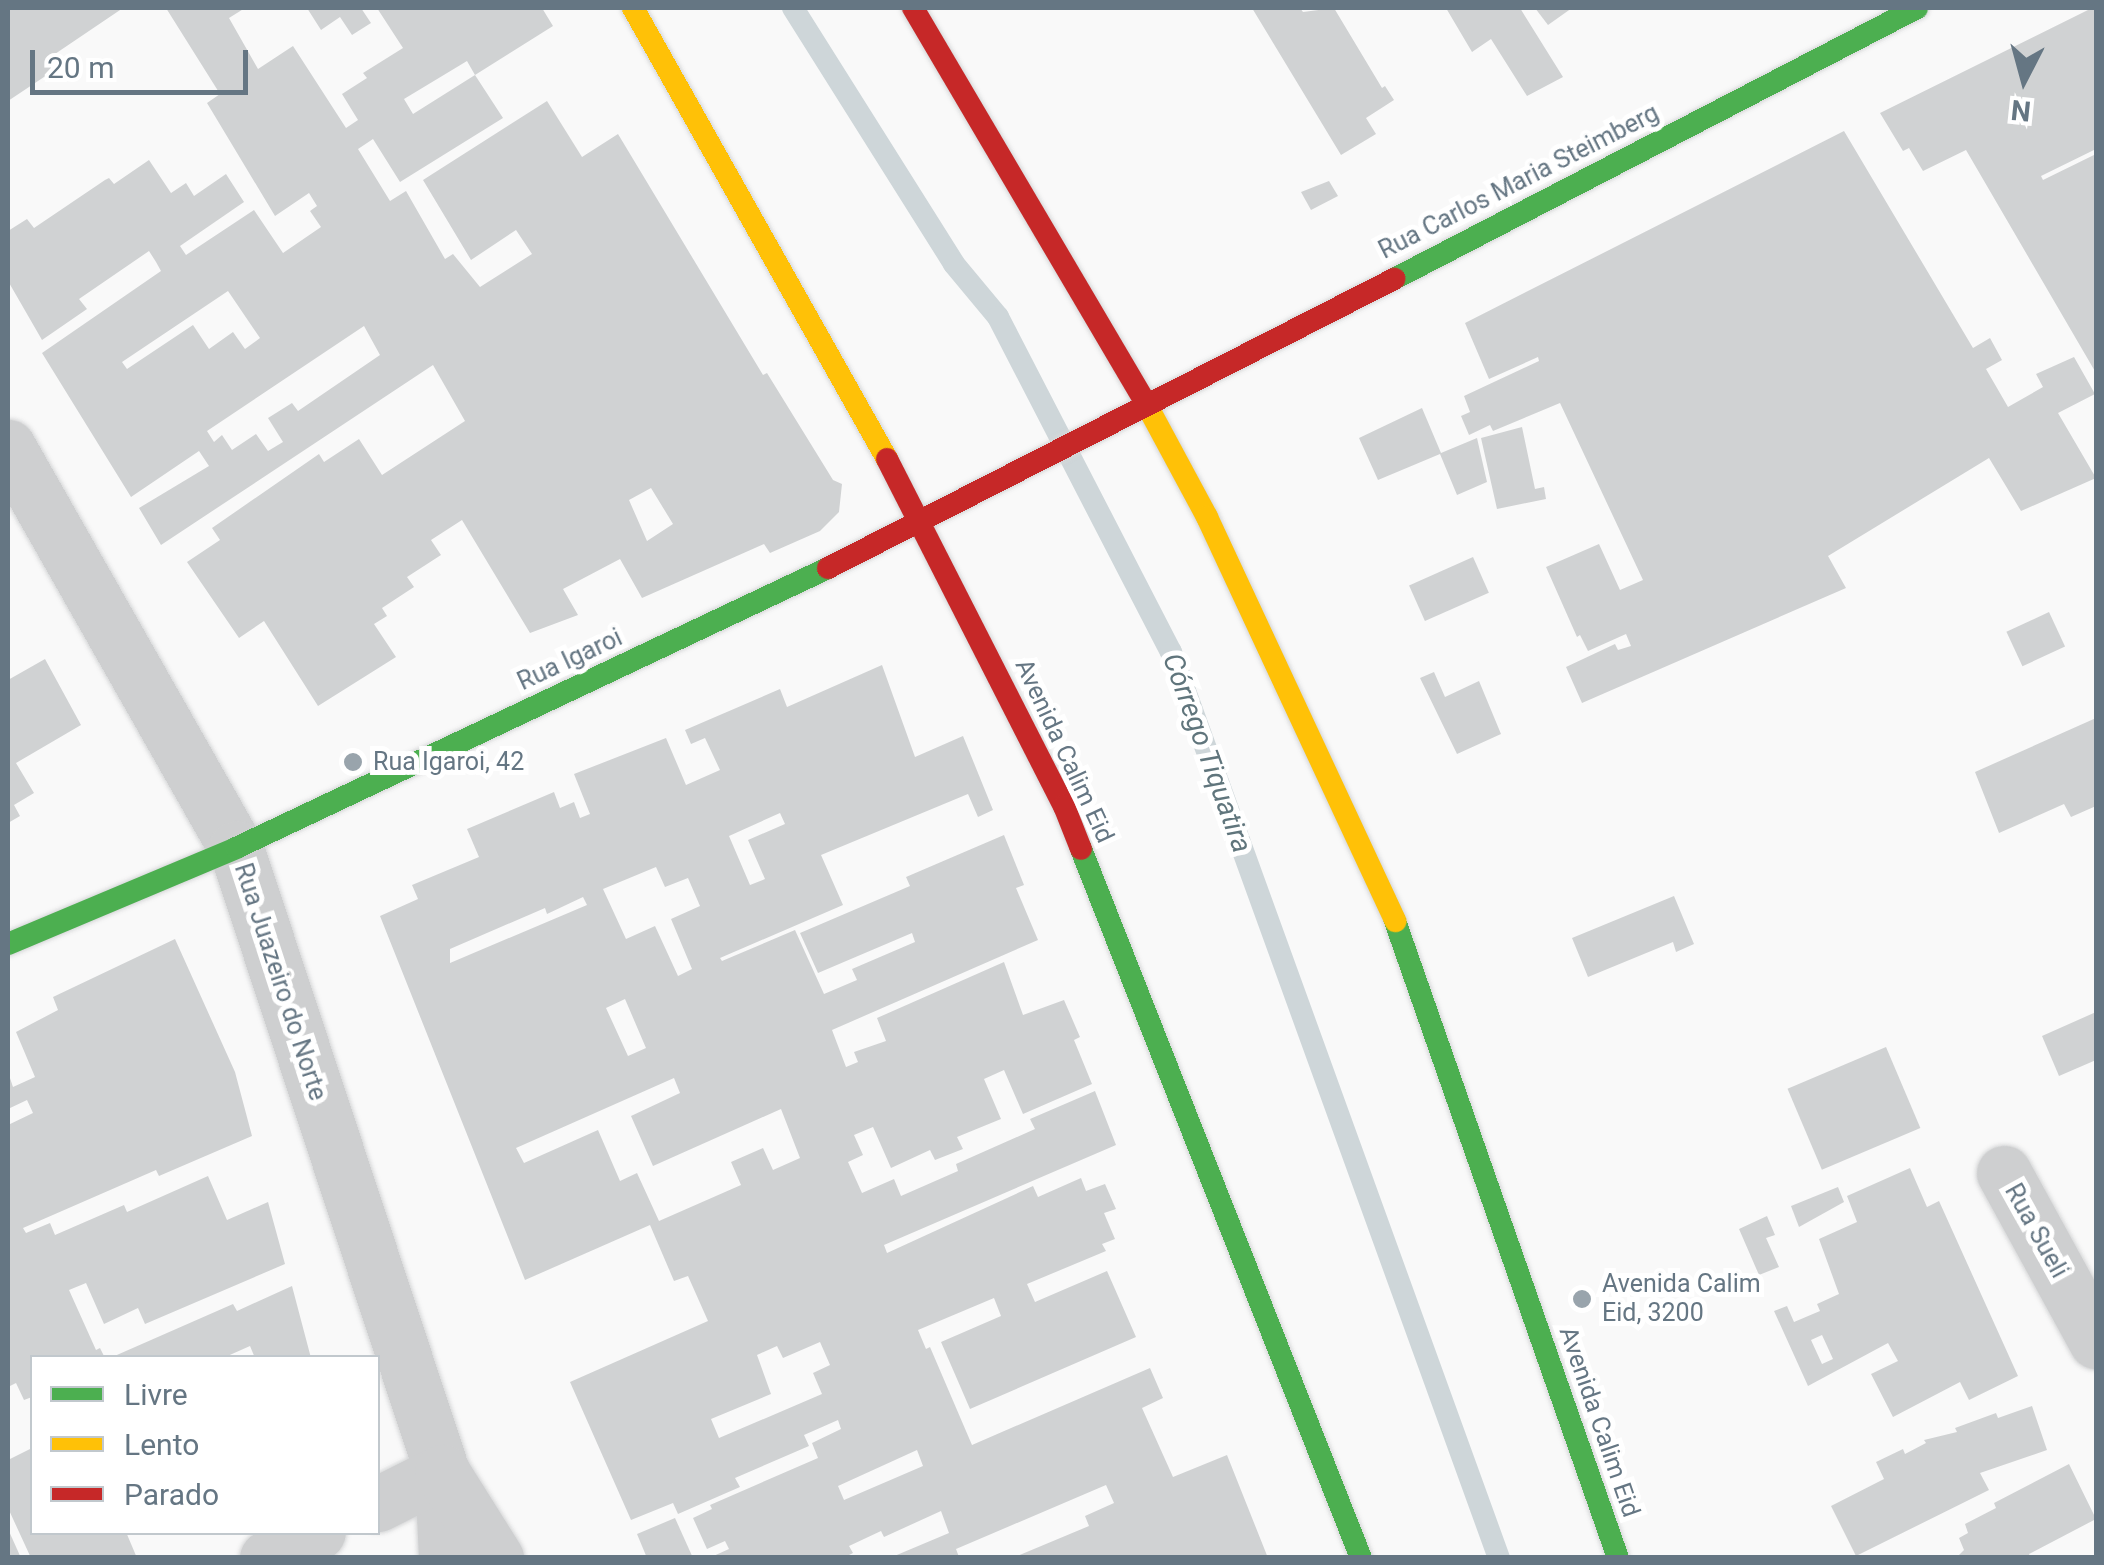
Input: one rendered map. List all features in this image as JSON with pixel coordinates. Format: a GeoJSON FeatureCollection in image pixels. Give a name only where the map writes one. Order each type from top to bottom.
{"type":"FeatureCollection","features":[{"type":"Feature","properties":{"kind":"main road","name":"Avenida Calim Eid"},"geometry":{"type":"LineString","coordinates":[[633,8],[923,522],[1064,806],[1361,1558]]}},
{"type":"Feature","properties":{"kind":"main road","name":"Avenida Calim Eid"},"geometry":{"type":"LineString","coordinates":[[912,8],[1146,405],[1206,517],[1391,908],[1618,1558]]}},
{"type":"Feature","properties":{"kind":"main road","name":"Rua Carlos Maria Steimberg"},"geometry":{"type":"LineString","coordinates":[[1146,405],[1917,8]]}},
{"type":"Feature","properties":{"kind":"main road","name":"Rua Igaroi"},"geometry":{"type":"LineString","coordinates":[[8,944],[236,848],[923,522],[1146,405]]}},
{"type":"Feature","properties":{"kind":"street","name":"Rua Juazeiro do Norte"},"geometry":{"type":"LineString","coordinates":[[8,447],[236,848],[442,1472],[446,1558]]}},
{"type":"Feature","properties":{"kind":"street","name":"Rua Sueli"},"geometry":{"type":"LineString","coordinates":[[2004,1173],[2096,1341]]}},
{"type":"Feature","properties":{"kind":"street"},"geometry":{"type":"LineString","coordinates":[[380,1503],[442,1472],[496,1558]]}},
{"type":"Feature","properties":{"kind":"street"},"geometry":{"type":"LineString","coordinates":[[267,1558],[312,1535]]}},
{"type":"Feature","properties":{"kind":"building"},"geometry":{"type":"Polygon","coordinates":[[[8,8],[123,8],[52,56],[59,67],[8,101],[8,8]]]}},
{"type":"Feature","properties":{"kind":"building"},"geometry":{"type":"Polygon","coordinates":[[[166,8],[245,8],[229,18],[258,69],[293,46],[346,128],[358,120],[342,94],[367,78],[363,73],[403,48],[377,8],[542,8],[553,26],[475,75],[503,118],[400,182],[373,139],[358,149],[390,201],[406,191],[445,259],[453,254],[480,287],[532,254],[516,230],[471,260],[423,180],[547,101],[582,157],[618,134],[763,375],[767,373],[833,480],[842,484],[839,512],[820,531],[770,553],[764,544],[642,598],[620,559],[563,589],[578,615],[530,633],[462,520],[431,540],[441,555],[407,577],[414,587],[382,608],[387,616],[374,624],[396,657],[318,706],[264,621],[239,638],[187,562],[220,540],[212,528],[319,454],[324,462],[359,439],[382,475],[465,421],[433,365],[161,545],[139,508],[209,466],[199,451],[131,497],[42,353],[161,271],[156,262],[149,251],[79,299],[87,309],[42,340],[8,281],[8,231],[27,219],[34,228],[105,180],[109,178],[114,184],[149,160],[171,193],[186,183],[194,196],[226,174],[244,202],[180,246],[186,255],[254,210],[283,253],[321,227],[310,211],[317,206],[309,193],[275,216],[207,103],[220,94],[166,8]],[[467,61],[404,99],[413,114],[475,75],[467,61]],[[228,291],[122,362],[127,369],[193,325],[209,349],[233,332],[245,349],[260,338],[228,291]],[[364,326],[207,431],[214,442],[222,435],[232,450],[256,434],[268,451],[283,442],[268,418],[292,403],[298,411],[380,355],[364,326]],[[651,488],[629,500],[647,541],[673,524],[651,488]]]}},
{"type":"Feature","properties":{"kind":"building"},"geometry":{"type":"Polygon","coordinates":[[[307,8],[361,8],[371,23],[352,35],[340,17],[321,30],[307,8]]]}},
{"type":"Feature","properties":{"kind":"building"},"geometry":{"type":"Polygon","coordinates":[[[1252,8],[1300,8],[1303,12],[1334,8],[1382,88],[1385,86],[1394,100],[1366,118],[1376,134],[1341,155],[1252,8]]]}},
{"type":"Feature","properties":{"kind":"building"},"geometry":{"type":"Polygon","coordinates":[[[1446,8],[1520,8],[1563,77],[1527,96],[1491,39],[1472,52],[1446,8]]]}},
{"type":"Feature","properties":{"kind":"building"},"geometry":{"type":"Polygon","coordinates":[[[1535,8],[1572,8],[1548,25],[1535,8]]]}},
{"type":"Feature","properties":{"kind":"building"},"geometry":{"type":"Polygon","coordinates":[[[2096,8],[2096,149],[2041,176],[2043,180],[2096,154],[2096,373],[1966,150],[1923,171],[1909,148],[1903,151],[1880,113],[2096,8]]]}},
{"type":"Feature","properties":{"kind":"building"},"geometry":{"type":"Polygon","coordinates":[[[1844,131],[1973,348],[1990,338],[2002,360],[1986,369],[2008,407],[2043,387],[2036,374],[2074,357],[2095,394],[2058,413],[2096,478],[2021,511],[1989,458],[1828,556],[1846,588],[1582,703],[1566,667],[1615,644],[1618,650],[1631,646],[1626,634],[1588,651],[1580,635],[1577,637],[1546,567],[1599,544],[1620,590],[1643,580],[1560,403],[1493,431],[1490,425],[1469,435],[1461,416],[1470,412],[1464,396],[1539,361],[1538,357],[1489,379],[1465,323],[1844,131]]]}},
{"type":"Feature","properties":{"kind":"building"},"geometry":{"type":"Polygon","coordinates":[[[1329,181],[1338,196],[1311,210],[1301,192],[1329,181]]]}},
{"type":"Feature","properties":{"kind":"building"},"geometry":{"type":"Polygon","coordinates":[[[1422,408],[1441,453],[1477,438],[1487,482],[1457,495],[1440,454],[1378,480],[1359,438],[1422,408]]]}},
{"type":"Feature","properties":{"kind":"building"},"geometry":{"type":"Polygon","coordinates":[[[1522,427],[1535,489],[1544,487],[1546,499],[1497,509],[1481,438],[1522,427]]]}},
{"type":"Feature","properties":{"kind":"building"},"geometry":{"type":"Polygon","coordinates":[[[1473,557],[1489,593],[1425,621],[1409,585],[1473,557]]]}},
{"type":"Feature","properties":{"kind":"building"},"geometry":{"type":"Polygon","coordinates":[[[2049,612],[2065,646],[2022,666],[2006,632],[2049,612]]]}},
{"type":"Feature","properties":{"kind":"building"},"geometry":{"type":"Polygon","coordinates":[[[45,659],[81,725],[16,763],[34,793],[14,805],[20,816],[8,823],[8,680],[45,659]]]}},
{"type":"Feature","properties":{"kind":"building"},"geometry":{"type":"Polygon","coordinates":[[[882,665],[915,757],[963,736],[993,810],[978,817],[968,794],[821,855],[843,905],[720,958],[722,961],[795,930],[824,994],[857,980],[852,969],[915,942],[912,933],[818,973],[800,933],[910,886],[906,877],[1004,835],[1024,885],[1016,888],[1038,940],[832,1030],[846,1067],[858,1062],[854,1052],[886,1041],[877,1018],[1004,962],[1023,1015],[1064,1000],[1080,1037],[1074,1040],[1092,1084],[1023,1114],[1004,1070],[984,1079],[1001,1119],[957,1137],[963,1149],[935,1160],[930,1150],[891,1168],[873,1127],[854,1135],[863,1155],[848,1162],[862,1193],[894,1179],[901,1196],[958,1171],[956,1164],[1035,1129],[1030,1119],[1095,1091],[1116,1145],[884,1245],[887,1253],[1033,1186],[1038,1197],[1081,1178],[1086,1191],[1105,1184],[1116,1209],[1104,1213],[1115,1239],[1102,1244],[1106,1251],[1027,1284],[1035,1302],[1107,1271],[1136,1337],[970,1409],[941,1342],[1001,1316],[994,1298],[918,1330],[926,1349],[930,1347],[972,1445],[1150,1368],[1163,1398],[1142,1408],[1173,1477],[1227,1455],[1268,1558],[1015,1557],[1089,1526],[1085,1516],[1114,1503],[1106,1485],[956,1549],[959,1557],[892,1557],[949,1533],[941,1511],[884,1537],[881,1531],[849,1546],[853,1553],[843,1558],[709,1558],[729,1549],[725,1541],[707,1549],[693,1518],[712,1509],[710,1505],[818,1458],[812,1443],[841,1429],[838,1420],[804,1435],[809,1446],[735,1478],[740,1487],[678,1514],[673,1503],[631,1520],[570,1382],[708,1321],[688,1276],[674,1281],[650,1225],[525,1280],[380,916],[418,899],[412,885],[479,857],[467,829],[554,792],[560,808],[574,802],[580,818],[590,814],[574,774],[666,738],[686,785],[720,770],[705,738],[691,744],[685,730],[780,689],[787,707],[882,665]],[[780,813],[729,836],[750,885],[765,879],[748,840],[785,824],[780,813]],[[656,867],[603,889],[626,939],[655,926],[678,976],[692,969],[671,919],[700,906],[688,878],[665,887],[656,867]],[[583,897],[547,914],[545,908],[450,949],[450,963],[587,905],[583,897]],[[625,999],[606,1008],[628,1056],[646,1048],[625,999]],[[674,1078],[516,1148],[524,1163],[598,1130],[620,1181],[637,1173],[659,1221],[741,1185],[731,1162],[763,1148],[773,1170],[800,1158],[781,1109],[653,1166],[631,1116],[680,1093],[674,1078]],[[820,1342],[783,1358],[777,1346],[757,1355],[771,1394],[711,1419],[719,1438],[822,1394],[813,1373],[830,1365],[820,1342]],[[917,1450],[838,1486],[844,1500],[923,1466],[917,1450]]]}},
{"type":"Feature","properties":{"kind":"building"},"geometry":{"type":"Polygon","coordinates":[[[1434,672],[1445,697],[1479,681],[1501,734],[1457,754],[1420,678],[1434,672]]]}},
{"type":"Feature","properties":{"kind":"building"},"geometry":{"type":"Polygon","coordinates":[[[2096,718],[2096,806],[2071,817],[2064,804],[1999,833],[1975,772],[2096,718]]]}},
{"type":"Feature","properties":{"kind":"building"},"geometry":{"type":"Polygon","coordinates":[[[1674,896],[1694,944],[1676,952],[1673,942],[1588,977],[1572,938],[1674,896]]]}},
{"type":"Feature","properties":{"kind":"building"},"geometry":{"type":"Polygon","coordinates":[[[175,939],[235,1072],[252,1136],[159,1176],[156,1170],[23,1228],[26,1233],[50,1223],[55,1235],[124,1205],[127,1212],[208,1176],[227,1220],[268,1202],[285,1264],[145,1324],[138,1308],[104,1324],[86,1283],[69,1290],[96,1350],[100,1348],[104,1355],[30,1355],[30,1398],[24,1400],[16,1383],[8,1387],[8,1125],[33,1113],[27,1100],[8,1109],[8,1072],[13,1087],[35,1077],[16,1032],[58,1010],[53,997],[175,939]]]}},
{"type":"Feature","properties":{"kind":"building"},"geometry":{"type":"Polygon","coordinates":[[[2096,1012],[2096,1060],[2059,1076],[2042,1036],[2096,1012]]]}},
{"type":"Feature","properties":{"kind":"building"},"geometry":{"type":"Polygon","coordinates":[[[1886,1047],[1920,1128],[1822,1170],[1788,1089],[1886,1047]]]}},
{"type":"Feature","properties":{"kind":"building"},"geometry":{"type":"Polygon","coordinates":[[[1910,1168],[1927,1207],[1939,1201],[2018,1376],[1969,1400],[1960,1382],[1893,1417],[1871,1374],[1898,1361],[1888,1343],[1808,1386],[1774,1311],[1787,1306],[1794,1322],[1820,1311],[1817,1304],[1839,1294],[1819,1239],[1857,1222],[1847,1196],[1910,1168]],[[1822,1335],[1811,1340],[1822,1364],[1833,1359],[1822,1335]]]}},
{"type":"Feature","properties":{"kind":"building"},"geometry":{"type":"Polygon","coordinates":[[[1838,1187],[1844,1202],[1799,1227],[1791,1206],[1838,1187]]]}},
{"type":"Feature","properties":{"kind":"building"},"geometry":{"type":"Polygon","coordinates":[[[1767,1216],[1775,1235],[1766,1238],[1779,1267],[1759,1275],[1739,1229],[1767,1216]]]}},
{"type":"Feature","properties":{"kind":"building"},"geometry":{"type":"Polygon","coordinates":[[[292,1286],[310,1355],[254,1355],[250,1346],[230,1355],[117,1355],[233,1304],[237,1311],[292,1286]]]}},
{"type":"Feature","properties":{"kind":"building"},"geometry":{"type":"Polygon","coordinates":[[[2032,1406],[2047,1450],[1980,1473],[1989,1490],[1856,1556],[1831,1506],[1884,1479],[1876,1462],[1903,1449],[1905,1454],[1926,1443],[1924,1440],[1957,1432],[1955,1428],[1996,1413],[1998,1418],[2032,1406]]]}},
{"type":"Feature","properties":{"kind":"building"},"geometry":{"type":"Polygon","coordinates":[[[30,1449],[30,1535],[127,1535],[137,1558],[31,1558],[8,1508],[8,1460],[30,1449]]]}},
{"type":"Feature","properties":{"kind":"building"},"geometry":{"type":"Polygon","coordinates":[[[2069,1464],[2096,1519],[2029,1554],[2031,1558],[1956,1558],[1964,1550],[1959,1538],[1968,1533],[1965,1524],[1996,1508],[1994,1503],[2069,1464]]]}},
{"type":"Feature","properties":{"kind":"building"},"geometry":{"type":"Polygon","coordinates":[[[675,1518],[693,1558],[647,1558],[637,1534],[675,1518]]]}},
{"type":"Feature","properties":{"kind":"building"},"geometry":{"type":"Polygon","coordinates":[[[8,1529],[21,1558],[8,1558],[8,1529]]]}},
{"type":"Feature","properties":{"kind":"waterway","name":"Córrego Tiquatira"},"geometry":{"type":"LineString","coordinates":[[793,8],[954,264],[998,317],[1171,652],[1499,1558]]}},
{"type":"Feature","properties":{"kind":"traffic: fast"},"geometry":{"type":"LineString","coordinates":[[1394,279],[1917,8]]}},
{"type":"Feature","properties":{"kind":"traffic: fast"},"geometry":{"type":"LineString","coordinates":[[8,944],[236,848],[828,568]]}},
{"type":"Feature","properties":{"kind":"traffic: fast"},"geometry":{"type":"LineString","coordinates":[[1081,849],[1361,1558]]}},
{"type":"Feature","properties":{"kind":"traffic: fast"},"geometry":{"type":"LineString","coordinates":[[1395,921],[1618,1558]]}},
{"type":"Feature","properties":{"kind":"traffic: slow"},"geometry":{"type":"LineString","coordinates":[[633,8],[887,459]]}},
{"type":"Feature","properties":{"kind":"traffic: slow"},"geometry":{"type":"LineString","coordinates":[[1144,400],[1207,517],[1395,921]]}},
{"type":"Feature","properties":{"kind":"traffic: jam"},"geometry":{"type":"LineString","coordinates":[[913,8],[1144,400]]}},
{"type":"Feature","properties":{"kind":"traffic: jam"},"geometry":{"type":"LineString","coordinates":[[828,568],[1394,279]]}},
{"type":"Feature","properties":{"kind":"traffic: jam"},"geometry":{"type":"LineString","coordinates":[[887,459],[1064,806],[1081,849]]}},
{"type":"Feature","properties":{"kind":"place","name":"Rua Igaroi, 42"},"geometry":{"type":"Point","coordinates":[353,762]}},
{"type":"Feature","properties":{"kind":"place","name":"Avenida Calim Eid, 3200"},"geometry":{"type":"Point","coordinates":[1582,1299]}}]}
